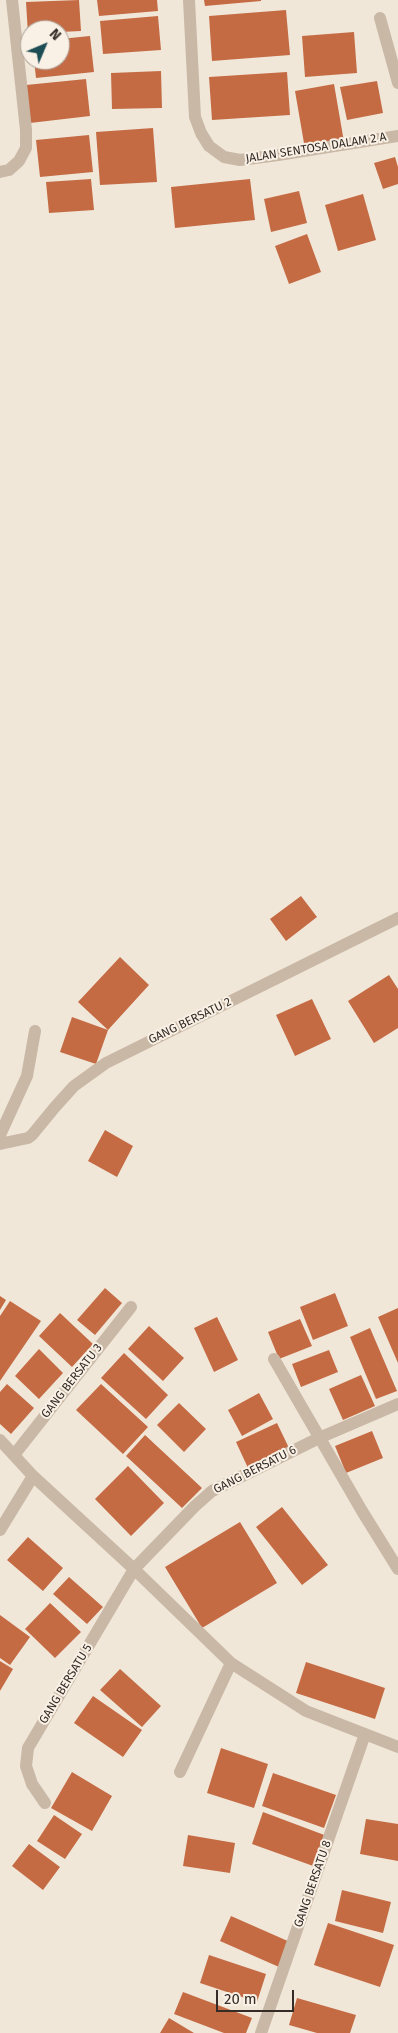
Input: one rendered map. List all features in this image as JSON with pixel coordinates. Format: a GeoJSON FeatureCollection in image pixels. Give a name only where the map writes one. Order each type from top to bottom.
{"type":"FeatureCollection","features":[{"type":"Feature","properties":{"kind":"street"},"geometry":{"type":"LineString","coordinates":[[0,172],[9,170],[19,160],[26,148],[26,130],[12,0]]}},
{"type":"Feature","properties":{"kind":"street","name":"JALAN SENTOSA DALAM 2 A"},"geometry":{"type":"LineString","coordinates":[[189,0],[195,117],[201,133],[209,146],[224,157],[240,160],[398,136]]}},
{"type":"Feature","properties":{"kind":"street"},"geometry":{"type":"LineString","coordinates":[[380,18],[398,83]]}},
{"type":"Feature","properties":{"kind":"street","name":"GANG BERSATU 2"},"geometry":{"type":"LineString","coordinates":[[0,1144],[28,1138],[32,1135],[74,1086],[106,1063],[398,918]]}},
{"type":"Feature","properties":{"kind":"street"},"geometry":{"type":"LineString","coordinates":[[0,1135],[27,1076],[35,1031]]}},
{"type":"Feature","properties":{"kind":"street","name":"GANG BERSATU 3"},"geometry":{"type":"LineString","coordinates":[[14,1455],[131,1307]]}},
{"type":"Feature","properties":{"kind":"street"},"geometry":{"type":"LineString","coordinates":[[274,1359],[319,1438],[398,1568]]}},
{"type":"Feature","properties":{"kind":"street","name":"GANG BERSATU 6"},"geometry":{"type":"LineString","coordinates":[[134,1569],[212,1491],[319,1438],[398,1404]]}},
{"type":"Feature","properties":{"kind":"street"},"geometry":{"type":"LineString","coordinates":[[0,1440],[33,1476],[134,1569],[231,1663],[306,1711],[398,1748]]}},
{"type":"Feature","properties":{"kind":"street"},"geometry":{"type":"LineString","coordinates":[[0,1530],[33,1476]]}},
{"type":"Feature","properties":{"kind":"street","name":"GANG BERSATU 5"},"geometry":{"type":"LineString","coordinates":[[45,1803],[32,1784],[26,1766],[28,1748],[134,1569]]}},
{"type":"Feature","properties":{"kind":"street"},"geometry":{"type":"LineString","coordinates":[[180,1772],[231,1663]]}},
{"type":"Feature","properties":{"kind":"street","name":"GANG BERSATU 8"},"geometry":{"type":"LineString","coordinates":[[262,2033],[365,1734]]}},
{"type":"Feature","properties":{"kind":"building"},"geometry":{"type":"Polygon","coordinates":[[[79,0],[81,31],[70,32],[70,20],[27,20],[26,2],[79,0]]]}},
{"type":"Feature","properties":{"kind":"building"},"geometry":{"type":"Polygon","coordinates":[[[97,0],[157,0],[158,11],[99,16],[97,0]]]}},
{"type":"Feature","properties":{"kind":"building"},"geometry":{"type":"Polygon","coordinates":[[[204,0],[261,0],[261,1],[205,6],[204,0]]]}},
{"type":"Feature","properties":{"kind":"building"},"geometry":{"type":"Polygon","coordinates":[[[286,10],[290,55],[212,61],[209,16],[286,10]]]}},
{"type":"Feature","properties":{"kind":"building"},"geometry":{"type":"Polygon","coordinates":[[[158,16],[161,50],[103,54],[100,21],[158,16]]]}},
{"type":"Feature","properties":{"kind":"building"},"geometry":{"type":"Polygon","coordinates":[[[354,32],[357,73],[305,77],[302,36],[354,32]]]}},
{"type":"Feature","properties":{"kind":"building"},"geometry":{"type":"Polygon","coordinates":[[[90,36],[94,72],[36,78],[35,70],[70,70],[70,38],[90,36]]]}},
{"type":"Feature","properties":{"kind":"building"},"geometry":{"type":"Polygon","coordinates":[[[161,71],[162,108],[112,109],[111,73],[161,71]]]}},
{"type":"Feature","properties":{"kind":"building"},"geometry":{"type":"Polygon","coordinates":[[[287,72],[290,115],[212,120],[209,77],[287,72]]]}},
{"type":"Feature","properties":{"kind":"building"},"geometry":{"type":"Polygon","coordinates":[[[86,79],[90,116],[30,123],[26,85],[86,79]]]}},
{"type":"Feature","properties":{"kind":"building"},"geometry":{"type":"Polygon","coordinates":[[[377,81],[383,113],[347,120],[340,87],[377,81]]]}},
{"type":"Feature","properties":{"kind":"building"},"geometry":{"type":"Polygon","coordinates":[[[334,84],[344,142],[305,149],[295,91],[334,84]]]}},
{"type":"Feature","properties":{"kind":"building"},"geometry":{"type":"Polygon","coordinates":[[[153,128],[157,182],[100,185],[96,132],[153,128]]]}},
{"type":"Feature","properties":{"kind":"building"},"geometry":{"type":"Polygon","coordinates":[[[89,135],[93,172],[40,177],[36,140],[89,135]]]}},
{"type":"Feature","properties":{"kind":"building"},"geometry":{"type":"Polygon","coordinates":[[[395,157],[398,167],[398,184],[383,189],[374,163],[395,157]]]}},
{"type":"Feature","properties":{"kind":"building"},"geometry":{"type":"Polygon","coordinates":[[[91,179],[94,210],[49,213],[46,182],[91,179]]]}},
{"type":"Feature","properties":{"kind":"building"},"geometry":{"type":"Polygon","coordinates":[[[250,179],[255,220],[175,228],[171,187],[250,179]]]}},
{"type":"Feature","properties":{"kind":"building"},"geometry":{"type":"Polygon","coordinates":[[[299,191],[307,223],[271,232],[264,199],[299,191]]]}},
{"type":"Feature","properties":{"kind":"building"},"geometry":{"type":"Polygon","coordinates":[[[363,194],[376,240],[338,251],[325,205],[363,194]]]}},
{"type":"Feature","properties":{"kind":"building"},"geometry":{"type":"Polygon","coordinates":[[[307,234],[321,272],[289,284],[275,246],[307,234]]]}},
{"type":"Feature","properties":{"kind":"building"},"geometry":{"type":"Polygon","coordinates":[[[301,896],[317,917],[286,941],[270,919],[301,896]]]}},
{"type":"Feature","properties":{"kind":"building"},"geometry":{"type":"Polygon","coordinates":[[[120,957],[149,985],[108,1030],[78,1002],[120,957]]]}},
{"type":"Feature","properties":{"kind":"building"},"geometry":{"type":"Polygon","coordinates":[[[389,975],[398,989],[398,1028],[374,1043],[348,1001],[389,975]]]}},
{"type":"Feature","properties":{"kind":"building"},"geometry":{"type":"Polygon","coordinates":[[[312,999],[331,1039],[295,1056],[276,1015],[312,999]]]}},
{"type":"Feature","properties":{"kind":"building"},"geometry":{"type":"Polygon","coordinates":[[[72,1017],[108,1030],[96,1064],[60,1052],[72,1017]]]}},
{"type":"Feature","properties":{"kind":"building"},"geometry":{"type":"Polygon","coordinates":[[[105,1130],[133,1146],[117,1177],[88,1161],[105,1130]]]}},
{"type":"Feature","properties":{"kind":"building"},"geometry":{"type":"Polygon","coordinates":[[[105,1288],[122,1303],[95,1335],[77,1320],[105,1288]]]}},
{"type":"Feature","properties":{"kind":"building"},"geometry":{"type":"Polygon","coordinates":[[[335,1293],[348,1326],[313,1340],[300,1307],[335,1293]]]}},
{"type":"Feature","properties":{"kind":"building"},"geometry":{"type":"Polygon","coordinates":[[[0,1296],[6,1300],[0,1310],[0,1296]]]}},
{"type":"Feature","properties":{"kind":"building"},"geometry":{"type":"Polygon","coordinates":[[[10,1301],[41,1321],[0,1381],[0,1316],[10,1301]]]}},
{"type":"Feature","properties":{"kind":"building"},"geometry":{"type":"Polygon","coordinates":[[[398,1308],[398,1363],[378,1317],[398,1308]]]}},
{"type":"Feature","properties":{"kind":"building"},"geometry":{"type":"Polygon","coordinates":[[[60,1313],[93,1344],[72,1367],[39,1336],[60,1313]]]}},
{"type":"Feature","properties":{"kind":"building"},"geometry":{"type":"Polygon","coordinates":[[[217,1317],[238,1360],[214,1372],[194,1328],[217,1317]]]}},
{"type":"Feature","properties":{"kind":"building"},"geometry":{"type":"Polygon","coordinates":[[[300,1319],[312,1346],[279,1359],[268,1332],[300,1319]]]}},
{"type":"Feature","properties":{"kind":"building"},"geometry":{"type":"Polygon","coordinates":[[[149,1326],[184,1358],[163,1381],[128,1349],[149,1326]]]}},
{"type":"Feature","properties":{"kind":"building"},"geometry":{"type":"Polygon","coordinates":[[[370,1328],[397,1391],[376,1399],[350,1337],[370,1328]]]}},
{"type":"Feature","properties":{"kind":"building"},"geometry":{"type":"Polygon","coordinates":[[[39,1349],[63,1373],[39,1399],[15,1376],[39,1349]]]}},
{"type":"Feature","properties":{"kind":"building"},"geometry":{"type":"Polygon","coordinates":[[[329,1350],[338,1372],[301,1387],[292,1364],[329,1350]]]}},
{"type":"Feature","properties":{"kind":"building"},"geometry":{"type":"Polygon","coordinates":[[[124,1353],[168,1395],[146,1419],[101,1378],[124,1353]]]}},
{"type":"Feature","properties":{"kind":"building"},"geometry":{"type":"Polygon","coordinates":[[[361,1375],[375,1406],[343,1420],[329,1389],[361,1375]]]}},
{"type":"Feature","properties":{"kind":"building"},"geometry":{"type":"Polygon","coordinates":[[[7,1384],[34,1408],[11,1434],[0,1424],[0,1392],[7,1384]]]}},
{"type":"Feature","properties":{"kind":"building"},"geometry":{"type":"Polygon","coordinates":[[[101,1384],[148,1427],[123,1454],[76,1410],[101,1384]]]}},
{"type":"Feature","properties":{"kind":"building"},"geometry":{"type":"Polygon","coordinates":[[[259,1393],[273,1419],[242,1436],[228,1410],[259,1393]]]}},
{"type":"Feature","properties":{"kind":"building"},"geometry":{"type":"Polygon","coordinates":[[[179,1403],[206,1429],[184,1452],[157,1425],[179,1403]]]}},
{"type":"Feature","properties":{"kind":"building"},"geometry":{"type":"Polygon","coordinates":[[[277,1423],[289,1448],[248,1468],[236,1442],[277,1423]]]}},
{"type":"Feature","properties":{"kind":"building"},"geometry":{"type":"Polygon","coordinates":[[[372,1431],[383,1458],[346,1473],[335,1446],[372,1431]]]}},
{"type":"Feature","properties":{"kind":"building"},"geometry":{"type":"Polygon","coordinates":[[[145,1435],[202,1488],[182,1508],[126,1456],[145,1435]]]}},
{"type":"Feature","properties":{"kind":"building"},"geometry":{"type":"Polygon","coordinates":[[[128,1466],[164,1503],[131,1536],[95,1499],[128,1466]]]}},
{"type":"Feature","properties":{"kind":"building"},"geometry":{"type":"Polygon","coordinates":[[[282,1507],[328,1565],[302,1585],[256,1527],[282,1507]]]}},
{"type":"Feature","properties":{"kind":"building"},"geometry":{"type":"Polygon","coordinates":[[[240,1522],[277,1583],[202,1628],[165,1567],[240,1522]]]}},
{"type":"Feature","properties":{"kind":"building"},"geometry":{"type":"Polygon","coordinates":[[[28,1537],[63,1568],[43,1591],[7,1560],[28,1537]]]}},
{"type":"Feature","properties":{"kind":"building"},"geometry":{"type":"Polygon","coordinates":[[[69,1577],[103,1607],[87,1624],[53,1594],[69,1577]]]}},
{"type":"Feature","properties":{"kind":"building"},"geometry":{"type":"Polygon","coordinates":[[[50,1603],[81,1632],[55,1658],[25,1629],[50,1603]]]}},
{"type":"Feature","properties":{"kind":"building"},"geometry":{"type":"Polygon","coordinates":[[[0,1615],[30,1637],[10,1665],[0,1658],[0,1615]]]}},
{"type":"Feature","properties":{"kind":"building"},"geometry":{"type":"Polygon","coordinates":[[[0,1661],[13,1669],[0,1691],[0,1661]]]}},
{"type":"Feature","properties":{"kind":"building"},"geometry":{"type":"Polygon","coordinates":[[[306,1662],[385,1688],[375,1719],[296,1693],[306,1662]]]}},
{"type":"Feature","properties":{"kind":"building"},"geometry":{"type":"Polygon","coordinates":[[[120,1669],[161,1706],[142,1727],[100,1690],[120,1669]]]}},
{"type":"Feature","properties":{"kind":"building"},"geometry":{"type":"Polygon","coordinates":[[[93,1696],[142,1730],[123,1757],[74,1723],[93,1696]]]}},
{"type":"Feature","properties":{"kind":"building"},"geometry":{"type":"Polygon","coordinates":[[[221,1748],[268,1764],[254,1808],[207,1793],[221,1748]]]}},
{"type":"Feature","properties":{"kind":"building"},"geometry":{"type":"Polygon","coordinates":[[[72,1772],[112,1796],[92,1831],[51,1808],[72,1772]]]}},
{"type":"Feature","properties":{"kind":"building"},"geometry":{"type":"Polygon","coordinates":[[[273,1773],[336,1795],[324,1828],[262,1806],[273,1773]]]}},
{"type":"Feature","properties":{"kind":"building"},"geometry":{"type":"Polygon","coordinates":[[[263,1812],[327,1836],[316,1867],[252,1844],[263,1812]]]}},
{"type":"Feature","properties":{"kind":"building"},"geometry":{"type":"Polygon","coordinates":[[[54,1815],[82,1834],[65,1859],[37,1841],[54,1815]]]}},
{"type":"Feature","properties":{"kind":"building"},"geometry":{"type":"Polygon","coordinates":[[[366,1819],[398,1824],[398,1861],[360,1854],[366,1819]]]}},
{"type":"Feature","properties":{"kind":"building"},"geometry":{"type":"Polygon","coordinates":[[[188,1835],[235,1843],[230,1873],[183,1866],[188,1835]]]}},
{"type":"Feature","properties":{"kind":"building"},"geometry":{"type":"Polygon","coordinates":[[[29,1844],[60,1867],[43,1890],[12,1866],[29,1844]]]}},
{"type":"Feature","properties":{"kind":"building"},"geometry":{"type":"Polygon","coordinates":[[[342,1890],[391,1902],[383,1933],[335,1921],[342,1890]]]}},
{"type":"Feature","properties":{"kind":"building"},"geometry":{"type":"Polygon","coordinates":[[[231,1916],[290,1942],[279,1967],[220,1941],[231,1916]]]}},
{"type":"Feature","properties":{"kind":"building"},"geometry":{"type":"Polygon","coordinates":[[[328,1923],[394,1945],[380,1987],[314,1965],[328,1923]]]}},
{"type":"Feature","properties":{"kind":"building"},"geometry":{"type":"Polygon","coordinates":[[[209,1955],[266,1974],[257,2002],[200,1983],[209,1955]]]}},
{"type":"Feature","properties":{"kind":"building"},"geometry":{"type":"Polygon","coordinates":[[[183,1992],[252,2018],[246,2033],[224,2033],[174,2014],[183,1992]]]}},
{"type":"Feature","properties":{"kind":"building"},"geometry":{"type":"Polygon","coordinates":[[[297,1998],[356,2015],[350,2033],[317,2033],[289,2025],[297,1998]]]}},
{"type":"Feature","properties":{"kind":"building"},"geometry":{"type":"Polygon","coordinates":[[[169,2018],[194,2033],[160,2033],[169,2018]]]}}]}
